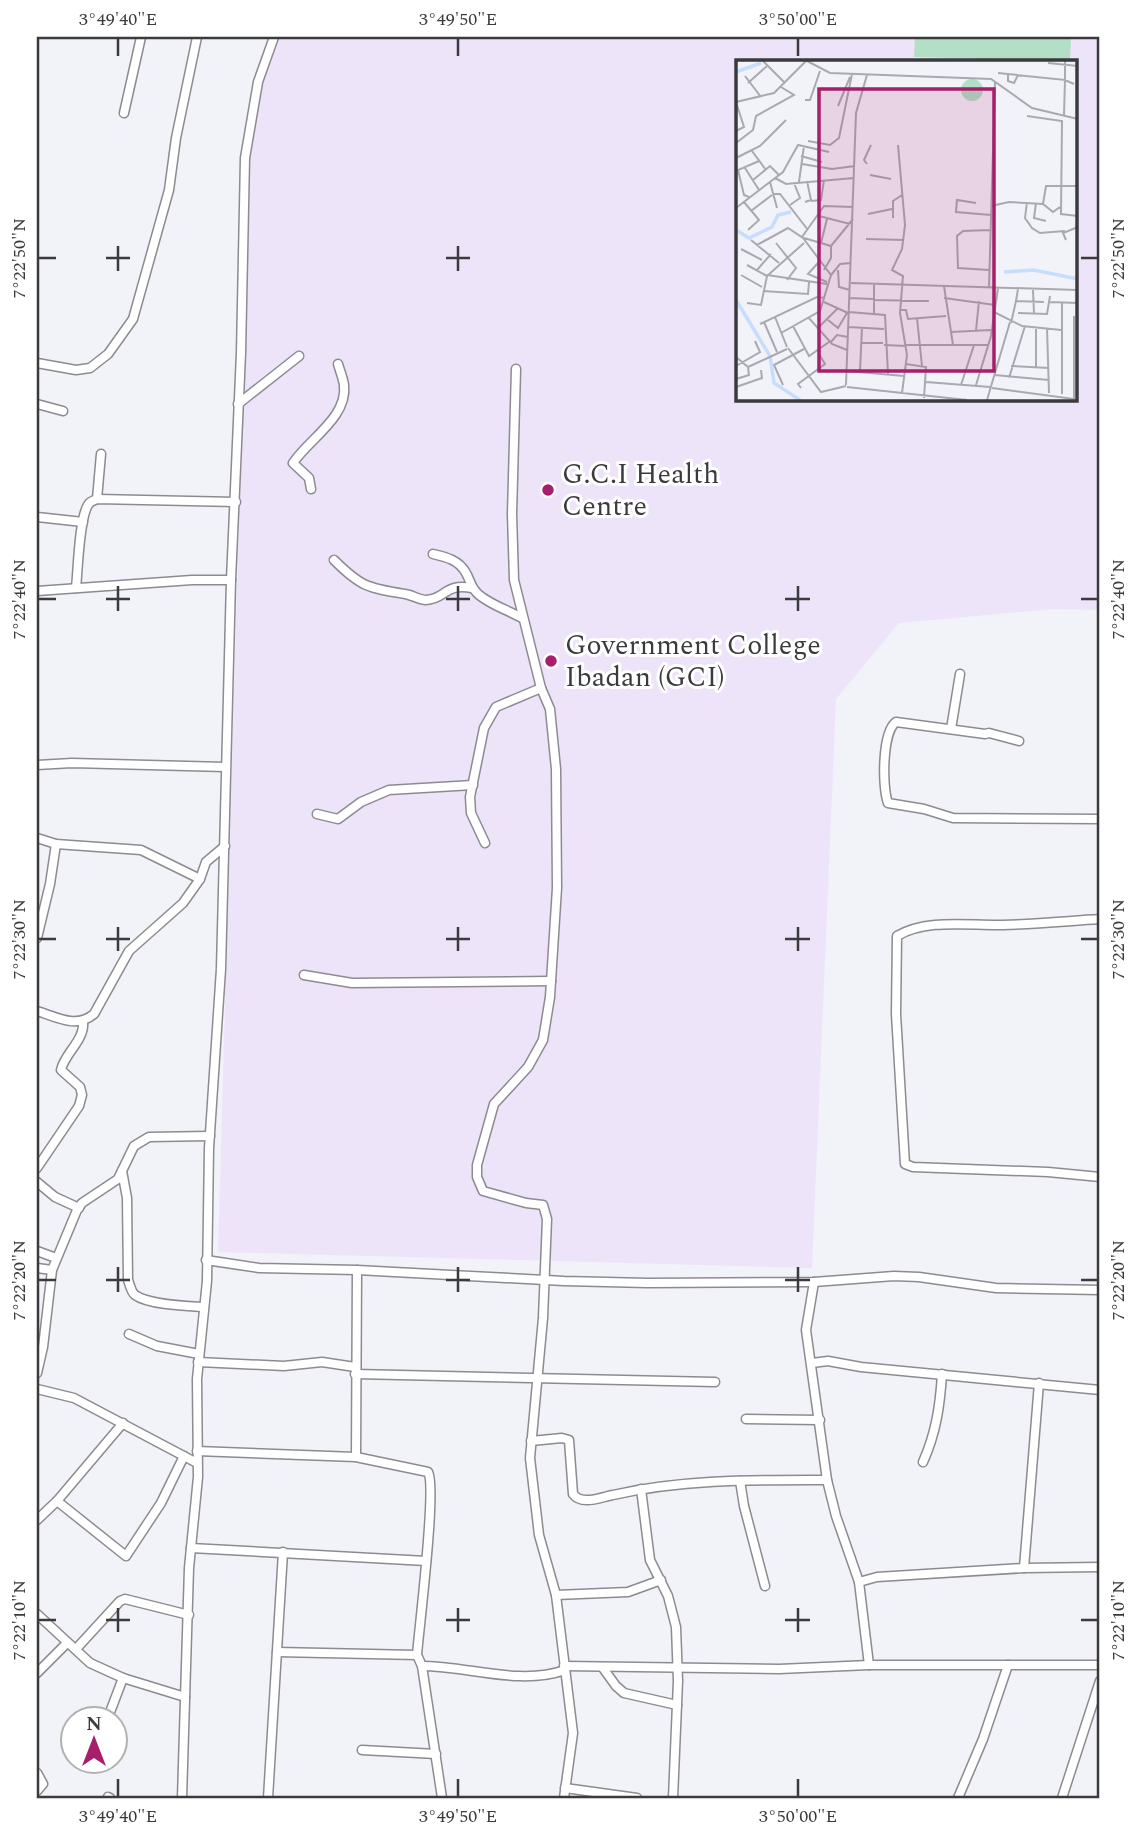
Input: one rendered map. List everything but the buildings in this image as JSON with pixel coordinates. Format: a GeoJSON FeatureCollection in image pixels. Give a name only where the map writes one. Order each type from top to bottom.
{"type":"FeatureCollection","features":[{"type":"Feature","properties":{"kind":"street"},"geometry":{"type":"LineString","coordinates":[[124,113],[141,37]]}},
{"type":"Feature","properties":{"kind":"street"},"geometry":{"type":"LineString","coordinates":[[37,363],[76,370],[90,368],[108,354],[133,319],[169,190],[176,138],[197,37]]}},
{"type":"Feature","properties":{"kind":"street"},"geometry":{"type":"LineString","coordinates":[[182,1798],[199,1358],[204,1307],[210,1136],[220,982],[245,158],[258,82],[274,37]]}},
{"type":"Feature","properties":{"kind":"street"},"geometry":{"type":"LineString","coordinates":[[238,404],[299,356]]}},
{"type":"Feature","properties":{"kind":"street"},"geometry":{"type":"LineString","coordinates":[[311,489],[309,478],[293,463],[303,448],[335,418],[345,388],[338,364]]}},
{"type":"Feature","properties":{"kind":"street"},"geometry":{"type":"LineString","coordinates":[[516,369],[512,513],[514,580],[541,688],[550,709],[556,769],[557,888],[551,981],[543,1040],[528,1067],[494,1104],[484,1137],[477,1177],[483,1191],[543,1205],[547,1219],[538,1379],[530,1458],[539,1535],[556,1595],[573,1733],[564,1798]]}},
{"type":"Feature","properties":{"kind":"street"},"geometry":{"type":"LineString","coordinates":[[37,404],[64,411]]}},
{"type":"Feature","properties":{"kind":"street"},"geometry":{"type":"LineString","coordinates":[[97,499],[100,454]]}},
{"type":"Feature","properties":{"kind":"street"},"geometry":{"type":"LineString","coordinates":[[76,588],[83,522],[87,506],[97,499],[236,502]]}},
{"type":"Feature","properties":{"kind":"street"},"geometry":{"type":"LineString","coordinates":[[37,517],[83,522]]}},
{"type":"Feature","properties":{"kind":"street"},"geometry":{"type":"LineString","coordinates":[[433,554],[458,563],[480,596],[522,618]]}},
{"type":"Feature","properties":{"kind":"street"},"geometry":{"type":"LineString","coordinates":[[334,560],[366,587],[426,600],[451,587],[472,587]]}},
{"type":"Feature","properties":{"kind":"street"},"geometry":{"type":"LineString","coordinates":[[37,591],[192,580],[231,580]]}},
{"type":"Feature","properties":{"kind":"street"},"geometry":{"type":"LineString","coordinates":[[951,729],[960,674]]}},
{"type":"Feature","properties":{"kind":"street"},"geometry":{"type":"LineString","coordinates":[[485,843],[471,813],[470,797],[484,728],[496,707],[541,688]]}},
{"type":"Feature","properties":{"kind":"street"},"geometry":{"type":"LineString","coordinates":[[1019,741],[989,733],[901,721],[891,726],[885,756],[884,785],[888,803],[924,809],[953,818],[1100,819]]}},
{"type":"Feature","properties":{"kind":"street"},"geometry":{"type":"LineString","coordinates":[[37,765],[50,763],[225,767]]}},
{"type":"Feature","properties":{"kind":"street"},"geometry":{"type":"LineString","coordinates":[[317,814],[338,819],[361,802],[389,790],[473,785]]}},
{"type":"Feature","properties":{"kind":"street"},"geometry":{"type":"LineString","coordinates":[[37,838],[56,844],[141,850],[200,878]]}},
{"type":"Feature","properties":{"kind":"street"},"geometry":{"type":"LineString","coordinates":[[37,938],[56,844]]}},
{"type":"Feature","properties":{"kind":"street"},"geometry":{"type":"LineString","coordinates":[[37,1012],[72,1022],[83,1022],[94,1014],[129,951],[174,912],[200,878],[206,862],[225,846]]}},
{"type":"Feature","properties":{"kind":"street"},"geometry":{"type":"LineString","coordinates":[[1100,919],[1003,925],[934,925],[905,931],[897,936],[895,955],[896,1027],[905,1164],[913,1167],[1048,1172],[1100,1177]]}},
{"type":"Feature","properties":{"kind":"street"},"geometry":{"type":"LineString","coordinates":[[304,975],[352,984],[551,981]]}},
{"type":"Feature","properties":{"kind":"street"},"geometry":{"type":"LineString","coordinates":[[37,1167],[81,1101],[80,1087],[61,1070],[83,1031],[83,1022]]}},
{"type":"Feature","properties":{"kind":"street"},"geometry":{"type":"LineString","coordinates":[[37,1373],[52,1270],[79,1208],[118,1179],[134,1146],[141,1140],[149,1137],[210,1136]]}},
{"type":"Feature","properties":{"kind":"street"},"geometry":{"type":"LineString","coordinates":[[122,1171],[127,1198],[128,1280],[131,1290],[136,1296],[163,1304],[204,1307]]}},
{"type":"Feature","properties":{"kind":"street"},"geometry":{"type":"LineString","coordinates":[[37,1182],[55,1197],[79,1208]]}},
{"type":"Feature","properties":{"kind":"street"},"geometry":{"type":"LineString","coordinates":[[37,1251],[56,1258]]}},
{"type":"Feature","properties":{"kind":"street"},"geometry":{"type":"LineString","coordinates":[[206,1260],[260,1268],[358,1269],[543,1280],[648,1283],[814,1282],[894,1276],[996,1288],[1100,1290]]}},
{"type":"Feature","properties":{"kind":"street"},"geometry":{"type":"LineString","coordinates":[[37,1268],[52,1270]]}},
{"type":"Feature","properties":{"kind":"street"},"geometry":{"type":"LineString","coordinates":[[356,1457],[358,1269]]}},
{"type":"Feature","properties":{"kind":"street"},"geometry":{"type":"LineString","coordinates":[[814,1282],[806,1330],[827,1480],[836,1516],[859,1582],[869,1665]]}},
{"type":"Feature","properties":{"kind":"street"},"geometry":{"type":"LineString","coordinates":[[129,1334],[157,1346],[199,1358],[284,1366],[323,1362],[355,1371],[538,1379],[715,1382]]}},
{"type":"Feature","properties":{"kind":"street"},"geometry":{"type":"LineString","coordinates":[[810,1352],[828,1361],[862,1367],[1100,1390]]}},
{"type":"Feature","properties":{"kind":"street"},"geometry":{"type":"LineString","coordinates":[[812,1363],[828,1361]]}},
{"type":"Feature","properties":{"kind":"street"},"geometry":{"type":"LineString","coordinates":[[923,1462],[933,1440],[939,1415],[942,1374]]}},
{"type":"Feature","properties":{"kind":"street"},"geometry":{"type":"LineString","coordinates":[[1024,1568],[1039,1383]]}},
{"type":"Feature","properties":{"kind":"street"},"geometry":{"type":"LineString","coordinates":[[37,1389],[74,1398],[197,1463]]}},
{"type":"Feature","properties":{"kind":"street"},"geometry":{"type":"LineString","coordinates":[[746,1419],[820,1420]]}},
{"type":"Feature","properties":{"kind":"street"},"geometry":{"type":"LineString","coordinates":[[37,1520],[57,1501],[122,1423]]}},
{"type":"Feature","properties":{"kind":"street"},"geometry":{"type":"LineString","coordinates":[[531,1441],[562,1438],[569,1440],[574,1498],[588,1500],[700,1481],[827,1480]]}},
{"type":"Feature","properties":{"kind":"street"},"geometry":{"type":"LineString","coordinates":[[197,1451],[356,1457],[428,1472],[431,1478],[426,1561],[416,1655],[422,1665],[442,1798]]}},
{"type":"Feature","properties":{"kind":"street"},"geometry":{"type":"LineString","coordinates":[[57,1501],[127,1556],[162,1503],[184,1456]]}},
{"type":"Feature","properties":{"kind":"street"},"geometry":{"type":"LineString","coordinates":[[740,1481],[765,1586]]}},
{"type":"Feature","properties":{"kind":"street"},"geometry":{"type":"LineString","coordinates":[[641,1489],[650,1560],[668,1596],[676,1627],[677,1705],[673,1798]]}},
{"type":"Feature","properties":{"kind":"street"},"geometry":{"type":"LineString","coordinates":[[191,1548],[426,1561]]}},
{"type":"Feature","properties":{"kind":"street"},"geometry":{"type":"LineString","coordinates":[[268,1798],[283,1552]]}},
{"type":"Feature","properties":{"kind":"street"},"geometry":{"type":"LineString","coordinates":[[859,1582],[877,1577],[1024,1568],[1100,1567]]}},
{"type":"Feature","properties":{"kind":"street"},"geometry":{"type":"LineString","coordinates":[[556,1595],[628,1592],[661,1580]]}},
{"type":"Feature","properties":{"kind":"street"},"geometry":{"type":"LineString","coordinates":[[76,1650],[120,1601],[125,1599],[189,1615]]}},
{"type":"Feature","properties":{"kind":"street"},"geometry":{"type":"LineString","coordinates":[[37,1614],[90,1663],[123,1678],[185,1697]]}},
{"type":"Feature","properties":{"kind":"street"},"geometry":{"type":"LineString","coordinates":[[37,1673],[67,1643]]}},
{"type":"Feature","properties":{"kind":"street"},"geometry":{"type":"LineString","coordinates":[[277,1652],[416,1655]]}},
{"type":"Feature","properties":{"kind":"street"},"geometry":{"type":"LineString","coordinates":[[422,1665],[443,1665],[527,1676],[554,1674],[564,1668],[779,1669],[869,1665],[1100,1665]]}},
{"type":"Feature","properties":{"kind":"street"},"geometry":{"type":"LineString","coordinates":[[958,1798],[983,1739],[1008,1665]]}},
{"type":"Feature","properties":{"kind":"street"},"geometry":{"type":"LineString","coordinates":[[603,1668],[624,1693],[677,1705]]}},
{"type":"Feature","properties":{"kind":"street"},"geometry":{"type":"LineString","coordinates":[[112,1706],[123,1678]]}},
{"type":"Feature","properties":{"kind":"street"},"geometry":{"type":"LineString","coordinates":[[1062,1798],[1100,1681]]}},
{"type":"Feature","properties":{"kind":"street"},"geometry":{"type":"LineString","coordinates":[[362,1750],[436,1754]]}},
{"type":"Feature","properties":{"kind":"street"},"geometry":{"type":"LineString","coordinates":[[37,1773],[43,1784],[37,1791]]}},
{"type":"Feature","properties":{"kind":"street"},"geometry":{"type":"LineString","coordinates":[[565,1788],[637,1798]]}},
{"type":"Feature","properties":{"kind":"shaded area","name":"Government College Ibadan (GCI)"},"geometry":{"type":"Polygon","coordinates":[[[278,37],[1100,37],[1100,610],[1054,609],[899,623],[836,699],[812,1268],[218,1252],[250,130],[260,88],[278,37]]]}},
{"type":"Feature","properties":{"kind":"green space"},"geometry":{"type":"Polygon","coordinates":[[[915,37],[1071,37],[1070,60],[914,57],[915,37]]]}},
{"type":"Feature","properties":{"kind":"place","name":"G.C.I Health Centre"},"geometry":{"type":"Point","coordinates":[548,490]}},
{"type":"Feature","properties":{"kind":"place","name":"Government College Ibadan (GCI)"},"geometry":{"type":"Point","coordinates":[551,661]}}]}
